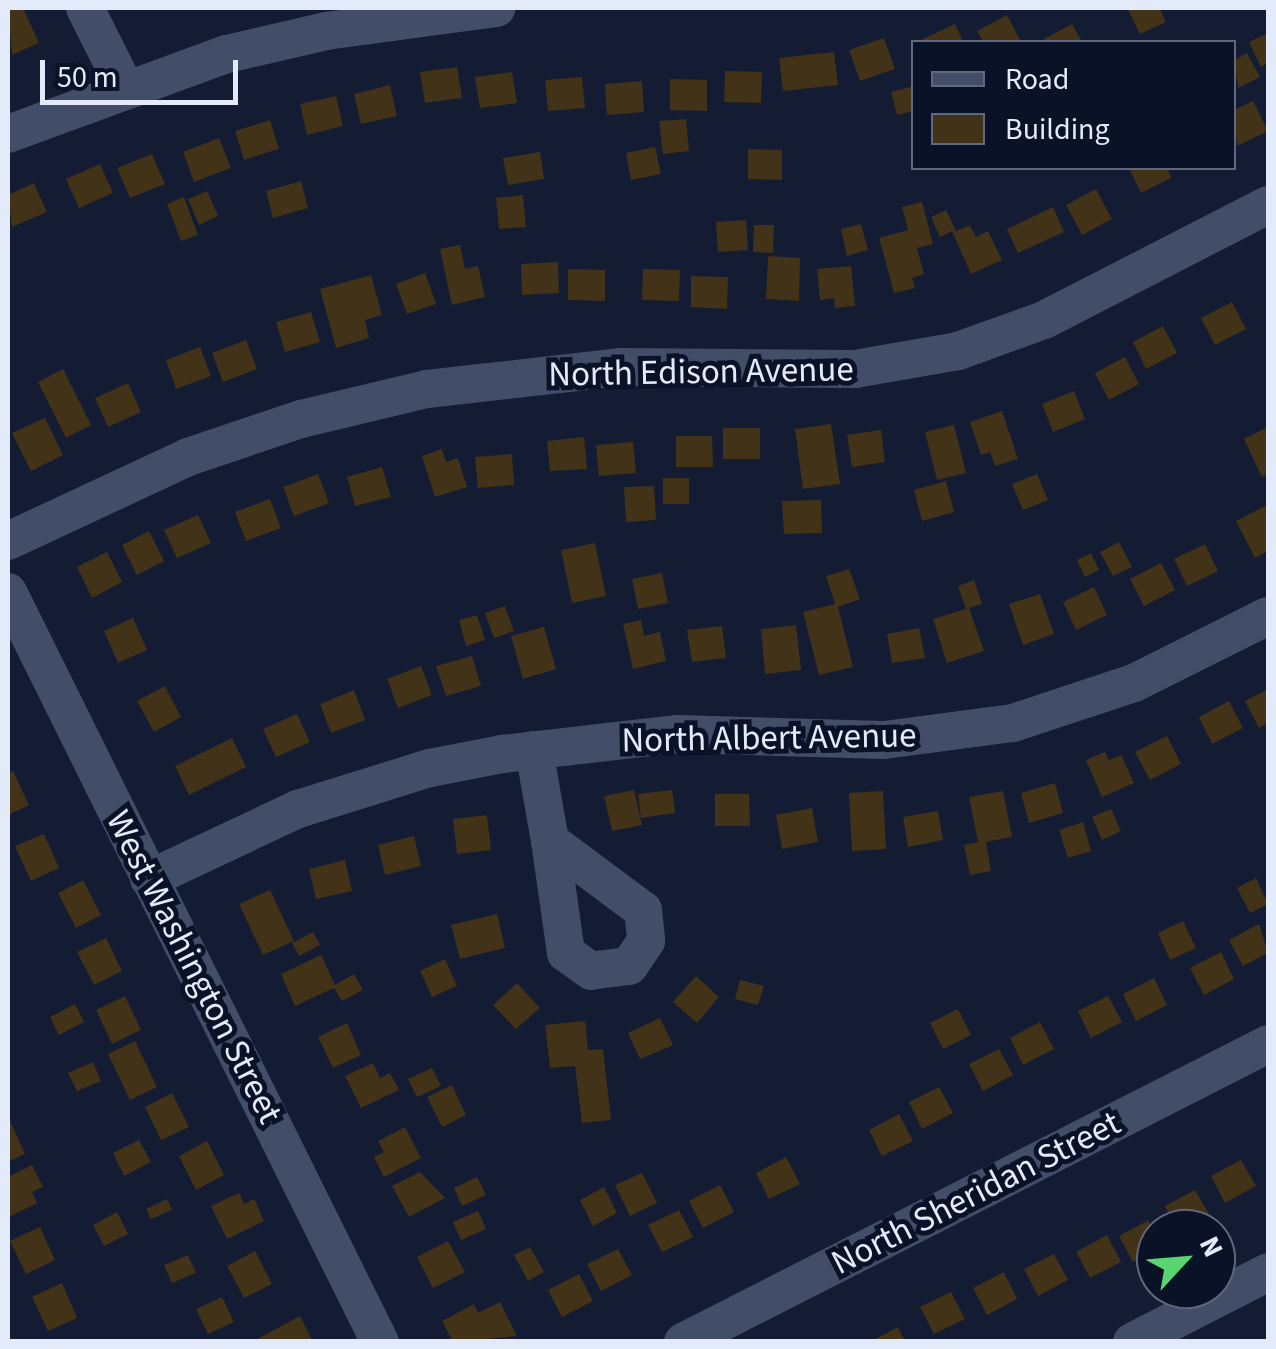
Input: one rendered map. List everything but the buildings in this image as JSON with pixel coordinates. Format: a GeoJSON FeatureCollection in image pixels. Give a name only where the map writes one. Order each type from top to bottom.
{"type":"FeatureCollection","features":[{"type":"Feature","properties":{"kind":"street"},"geometry":{"type":"LineString","coordinates":[[84,8],[125,88]]}},
{"type":"Feature","properties":{"kind":"street"},"geometry":{"type":"LineString","coordinates":[[8,134],[125,88],[326,30],[496,8]]}},
{"type":"Feature","properties":{"kind":"street","name":"North Edison Avenue"},"geometry":{"type":"LineString","coordinates":[[8,541],[188,457],[301,419],[427,389],[620,368],[854,369],[958,351],[1044,320],[1268,205]]}},
{"type":"Feature","properties":{"kind":"street","name":"West Washington Street"},"geometry":{"type":"LineString","coordinates":[[8,592],[380,1342]]}},
{"type":"Feature","properties":{"kind":"street","name":"North Albert Avenue"},"geometry":{"type":"LineString","coordinates":[[149,879],[356,788],[534,750],[678,734],[884,740],[962,734],[1119,689],[1268,616]]}},
{"type":"Feature","properties":{"kind":"street"},"geometry":{"type":"LineString","coordinates":[[534,750],[550,841]]}},
{"type":"Feature","properties":{"kind":"street","name":"North Sheridan Street"},"geometry":{"type":"LineString","coordinates":[[683,1342],[1268,1044]]}},
{"type":"Feature","properties":{"kind":"street"},"geometry":{"type":"LineString","coordinates":[[1132,1342],[1268,1272]]}}]}
